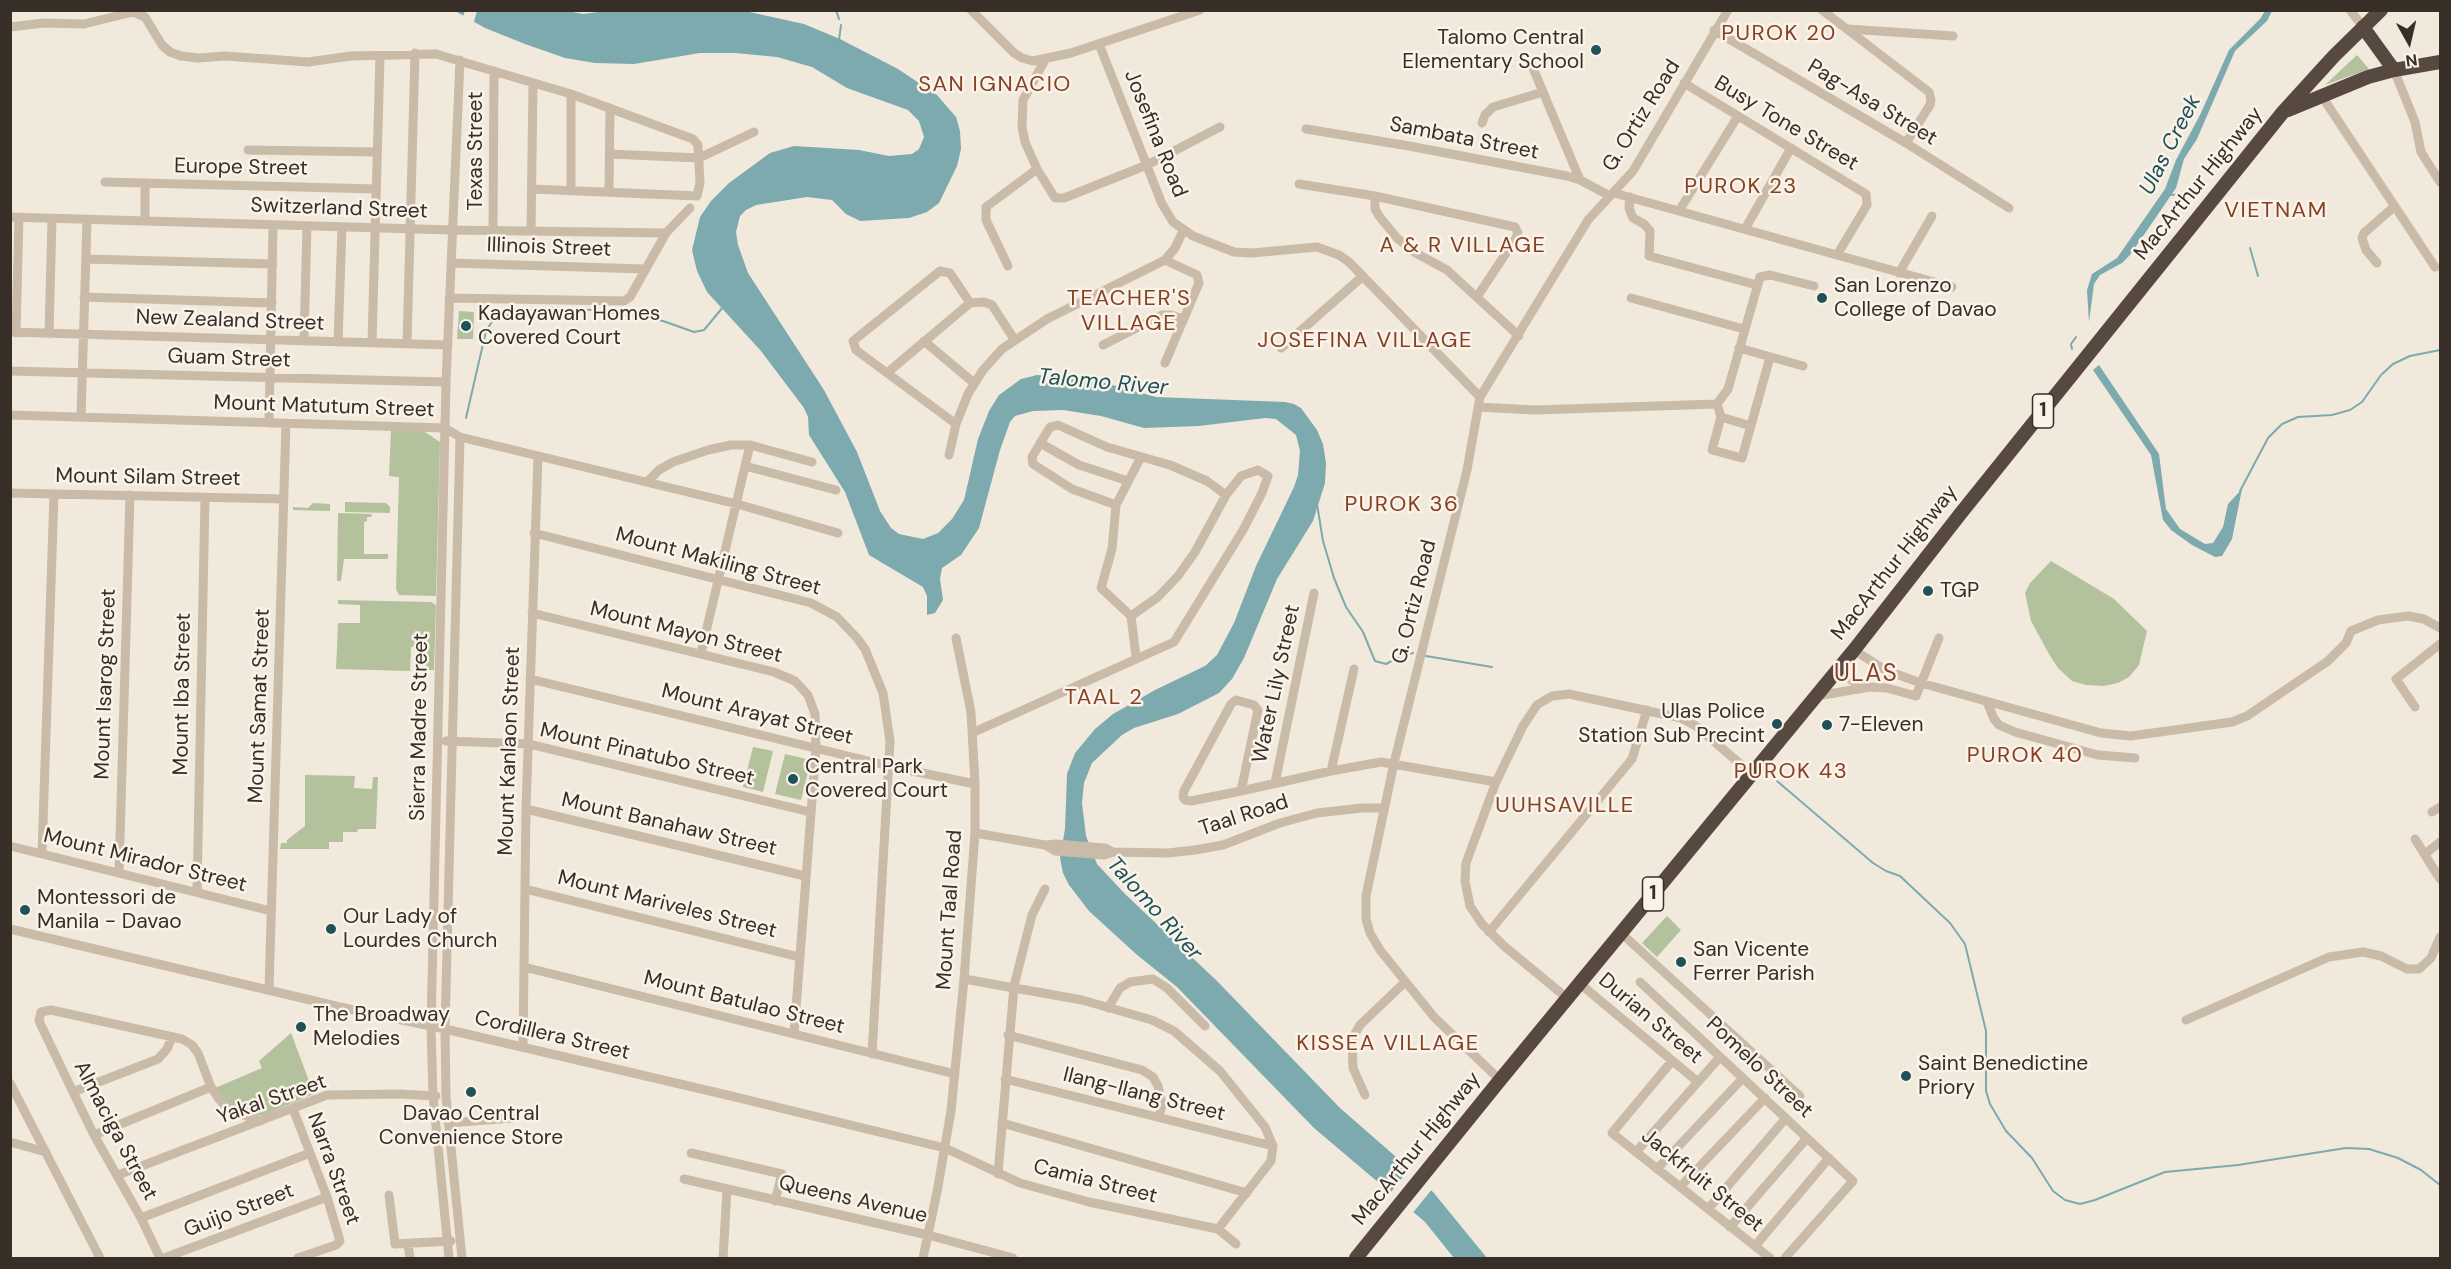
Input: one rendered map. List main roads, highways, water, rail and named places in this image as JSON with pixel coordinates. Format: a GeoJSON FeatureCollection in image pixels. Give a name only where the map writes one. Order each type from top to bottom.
{"type":"FeatureCollection","features":[{"type":"Feature","properties":{"kind":"highway","name":"MacArthur Highway"},"geometry":{"type":"LineString","coordinates":[[1356,1258],[1579,983],[1817,696],[1960,513],[2283,112],[2381,10]]}},
{"type":"Feature","properties":{"kind":"highway"},"geometry":{"type":"LineString","coordinates":[[2363,27],[2394,70]]}},
{"type":"Feature","properties":{"kind":"highway"},"geometry":{"type":"LineString","coordinates":[[2283,112],[2321,95],[2394,70],[2440,62]]}},
{"type":"Feature","properties":{"kind":"water","name":"Talomo River"},"geometry":{"type":"Polygon","coordinates":[[[562,10],[583,14],[614,10],[745,11],[804,24],[840,39],[898,69],[937,95],[956,117],[961,149],[957,166],[939,203],[927,212],[909,218],[860,221],[846,214],[832,200],[807,197],[756,205],[740,216],[736,232],[748,273],[824,390],[857,452],[880,511],[891,528],[899,534],[923,539],[938,533],[952,519],[964,500],[978,439],[989,411],[999,395],[1021,379],[1037,375],[1094,380],[1156,397],[1285,402],[1301,408],[1317,430],[1323,444],[1326,463],[1325,483],[1313,521],[1277,579],[1244,658],[1232,679],[1219,693],[1178,714],[1134,728],[1122,735],[1092,763],[1084,783],[1082,803],[1086,836],[1097,864],[1125,894],[1217,981],[1340,1108],[1433,1192],[1487,1258],[1454,1258],[1425,1222],[1314,1128],[1177,987],[1136,954],[1089,911],[1069,885],[1063,873],[1060,858],[1065,829],[1067,774],[1075,753],[1095,729],[1113,714],[1155,690],[1205,666],[1217,655],[1234,623],[1256,566],[1294,487],[1298,475],[1300,451],[1296,435],[1276,419],[1265,418],[1199,426],[1144,428],[1101,416],[1063,410],[1033,411],[1015,416],[1010,422],[1000,450],[979,528],[961,555],[942,568],[940,579],[943,600],[935,613],[927,615],[927,596],[923,587],[869,555],[845,492],[809,435],[808,417],[804,408],[761,351],[707,292],[697,271],[692,250],[700,217],[711,201],[729,183],[770,153],[794,146],[859,150],[889,156],[912,154],[919,149],[924,137],[919,121],[908,110],[847,88],[812,67],[777,57],[735,53],[700,53],[634,64],[595,63],[565,58],[525,44],[485,28],[455,11],[562,10]]]}},
{"type":"Feature","properties":{"kind":"water"},"geometry":{"type":"Polygon","coordinates":[[[2265,11],[2272,11],[2267,21],[2235,51],[2197,139],[2184,159],[2176,188],[2130,255],[2122,263],[2100,275],[2094,284],[2089,322],[2087,290],[2092,274],[2117,258],[2165,189],[2176,160],[2200,115],[2229,50],[2265,11]]]}},
{"type":"Feature","properties":{"kind":"water"},"geometry":{"type":"Polygon","coordinates":[[[2099,365],[2159,454],[2166,509],[2180,529],[2205,544],[2213,543],[2223,527],[2228,504],[2242,489],[2232,539],[2222,556],[2215,557],[2192,545],[2171,530],[2163,520],[2151,455],[2093,370],[2099,365]]]}},
{"type":"Feature","properties":{"kind":"waterway"},"geometry":{"type":"LineString","coordinates":[[836,10],[839,19]]}},
{"type":"Feature","properties":{"kind":"waterway"},"geometry":{"type":"LineString","coordinates":[[839,40],[841,25]]}},
{"type":"Feature","properties":{"kind":"waterway"},"geometry":{"type":"LineString","coordinates":[[2168,195],[2195,194]]}},
{"type":"Feature","properties":{"kind":"waterway"},"geometry":{"type":"LineString","coordinates":[[2250,248],[2258,276]]}},
{"type":"Feature","properties":{"kind":"waterway"},"geometry":{"type":"LineString","coordinates":[[466,418],[486,331],[493,320],[498,317],[547,308],[593,310],[663,321],[694,332],[704,330],[723,307]]}},
{"type":"Feature","properties":{"kind":"waterway","name":"Ulas Creek"},"geometry":{"type":"LineString","coordinates":[[2072,349],[2071,344],[2076,337]]}},
{"type":"Feature","properties":{"kind":"waterway","name":"Ulas Creek"},"geometry":{"type":"LineString","coordinates":[[2240,491],[2268,438],[2282,424],[2298,417],[2332,415],[2350,410],[2362,402],[2381,375],[2393,364],[2410,356],[2440,350]]}},
{"type":"Feature","properties":{"kind":"waterway"},"geometry":{"type":"LineString","coordinates":[[1317,504],[1323,541],[1334,578],[1346,607],[1363,632],[1375,661],[1386,664],[1413,653]]}},
{"type":"Feature","properties":{"kind":"waterway"},"geometry":{"type":"LineString","coordinates":[[1426,656],[1492,667]]}},
{"type":"Feature","properties":{"kind":"waterway"},"geometry":{"type":"LineString","coordinates":[[1777,781],[1873,863],[1900,876],[1950,923],[1965,944],[1986,1031],[1986,1091],[1990,1104],[2006,1131],[2032,1158],[2053,1191],[2065,1200],[2080,1204],[2095,1200],[2165,1172],[2238,1165],[2346,1148],[2369,1149],[2398,1158],[2421,1170],[2440,1185]]}},
{"type":"Feature","properties":{"kind":"place","name":"Talomo Central Elementary School"},"geometry":{"type":"Point","coordinates":[1596,50]}},
{"type":"Feature","properties":{"kind":"place","name":"San Lorenzo College of Davao"},"geometry":{"type":"Point","coordinates":[1822,298]}},
{"type":"Feature","properties":{"kind":"place","name":"Kadayawan Homes Covered Court"},"geometry":{"type":"Point","coordinates":[466,326]}},
{"type":"Feature","properties":{"kind":"place","name":"TGP"},"geometry":{"type":"Point","coordinates":[1928,591]}},
{"type":"Feature","properties":{"kind":"place","name":"Ulas Police Station Sub Precint"},"geometry":{"type":"Point","coordinates":[1777,724]}},
{"type":"Feature","properties":{"kind":"place","name":"7-Eleven"},"geometry":{"type":"Point","coordinates":[1827,725]}},
{"type":"Feature","properties":{"kind":"place","name":"Central Park Covered Court"},"geometry":{"type":"Point","coordinates":[793,779]}},
{"type":"Feature","properties":{"kind":"place","name":"Montessori de Manila - Davao"},"geometry":{"type":"Point","coordinates":[25,910]}},
{"type":"Feature","properties":{"kind":"place","name":"Our Lady of Lourdes Church"},"geometry":{"type":"Point","coordinates":[331,929]}},
{"type":"Feature","properties":{"kind":"place","name":"San Vicente Ferrer Parish"},"geometry":{"type":"Point","coordinates":[1681,962]}},
{"type":"Feature","properties":{"kind":"place","name":"The Broadway Melodies"},"geometry":{"type":"Point","coordinates":[301,1027]}},
{"type":"Feature","properties":{"kind":"place","name":"Saint Benedictine Priory"},"geometry":{"type":"Point","coordinates":[1906,1076]}},
{"type":"Feature","properties":{"kind":"place","name":"Davao Central Convenience Store"},"geometry":{"type":"Point","coordinates":[471,1092]}},
{"type":"Feature","properties":{"kind":"district","name":"PUROK 20"},"geometry":{"type":"Point","coordinates":[1779,34]}},
{"type":"Feature","properties":{"kind":"district","name":"SAN IGNACIO"},"geometry":{"type":"Point","coordinates":[995,85]}},
{"type":"Feature","properties":{"kind":"district","name":"PUROK 23"},"geometry":{"type":"Point","coordinates":[1741,187]}},
{"type":"Feature","properties":{"kind":"district","name":"VIETNAM"},"geometry":{"type":"Point","coordinates":[2276,211]}},
{"type":"Feature","properties":{"kind":"district","name":"A & R VILLAGE"},"geometry":{"type":"Point","coordinates":[1463,246]}},
{"type":"Feature","properties":{"kind":"district","name":"TEACHER'S VILLAGE"},"geometry":{"type":"Point","coordinates":[1129,312]}},
{"type":"Feature","properties":{"kind":"district","name":"JOSEFINA VILLAGE"},"geometry":{"type":"Point","coordinates":[1365,341]}},
{"type":"Feature","properties":{"kind":"district","name":"PUROK 36"},"geometry":{"type":"Point","coordinates":[1402,505]}},
{"type":"Feature","properties":{"kind":"district","name":"ULAS"},"geometry":{"type":"Point","coordinates":[1866,675]}},
{"type":"Feature","properties":{"kind":"district","name":"TAAL 2"},"geometry":{"type":"Point","coordinates":[1104,698]}},
{"type":"Feature","properties":{"kind":"district","name":"PUROK 40"},"geometry":{"type":"Point","coordinates":[2025,756]}},
{"type":"Feature","properties":{"kind":"district","name":"PUROK 43"},"geometry":{"type":"Point","coordinates":[1791,772]}},
{"type":"Feature","properties":{"kind":"district","name":"UUHSAVILLE"},"geometry":{"type":"Point","coordinates":[1565,806]}},
{"type":"Feature","properties":{"kind":"district","name":"KISSEA VILLAGE"},"geometry":{"type":"Point","coordinates":[1388,1044]}}]}
